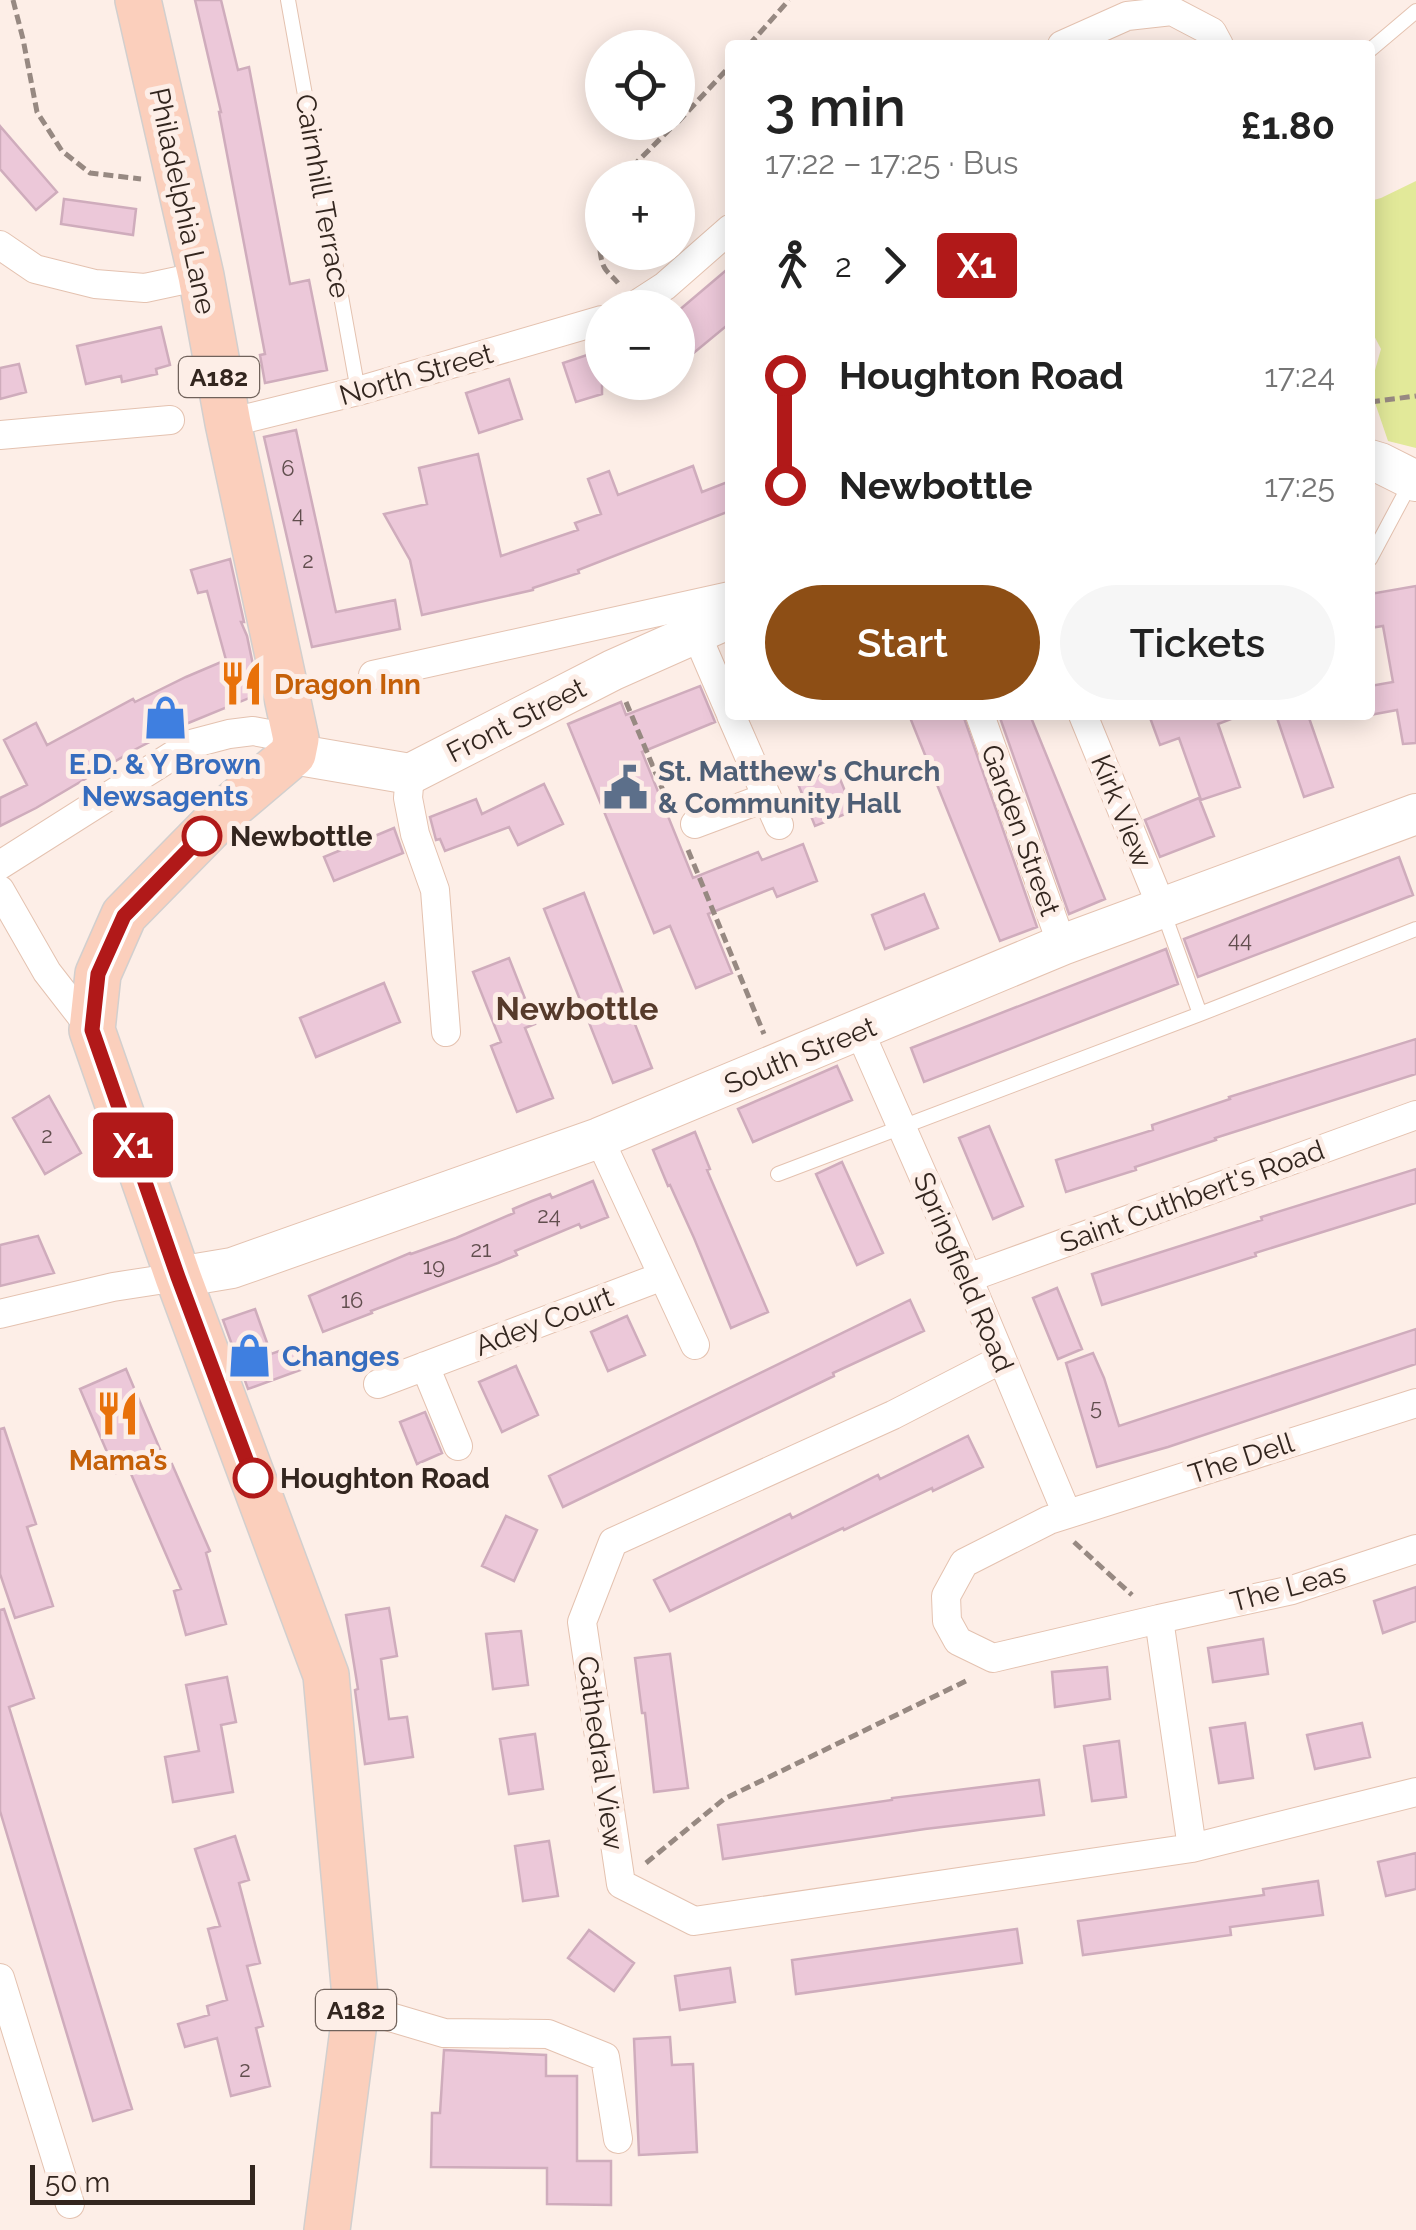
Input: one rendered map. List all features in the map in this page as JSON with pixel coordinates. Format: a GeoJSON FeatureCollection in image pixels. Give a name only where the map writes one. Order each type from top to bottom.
{"type":"FeatureCollection","features":[{"type":"Feature","properties":{"kind":"main road","name":"Philadelphia Lane"},"geometry":{"type":"LineString","coordinates":[[138,0],[201,276],[292,732]]}},
{"type":"Feature","properties":{"kind":"main road","name":"A182"},"geometry":{"type":"LineString","coordinates":[[292,732],[228,810],[124,916],[98,974],[92,1030],[178,1277],[326,1675],[356,2007],[327,2230]]}},
{"type":"Feature","properties":{"kind":"street"},"geometry":{"type":"LineString","coordinates":[[1076,40],[1128,16],[1172,11],[1212,32],[1216,40]]}},
{"type":"Feature","properties":{"kind":"street"},"geometry":{"type":"LineString","coordinates":[[653,290],[666,286],[725,233]]}},
{"type":"Feature","properties":{"kind":"street"},"geometry":{"type":"LineString","coordinates":[[0,246],[35,269],[95,284],[145,288],[201,276]]}},
{"type":"Feature","properties":{"kind":"street","name":"North Street"},"geometry":{"type":"LineString","coordinates":[[228,423],[358,391],[585,325]]}},
{"type":"Feature","properties":{"kind":"street"},"geometry":{"type":"LineString","coordinates":[[0,435],[170,420]]}},
{"type":"Feature","properties":{"kind":"street"},"geometry":{"type":"LineString","coordinates":[[1375,462],[1414,480]]}},
{"type":"Feature","properties":{"kind":"street","name":"Front Street"},"geometry":{"type":"LineString","coordinates":[[373,676],[725,597]]}},
{"type":"Feature","properties":{"kind":"street"},"geometry":{"type":"LineString","coordinates":[[713,626],[725,685]]}},
{"type":"Feature","properties":{"kind":"street","name":"Front Street"},"geometry":{"type":"LineString","coordinates":[[410,774],[613,670],[713,626]]}},
{"type":"Feature","properties":{"kind":"street"},"geometry":{"type":"LineString","coordinates":[[734,720],[779,826]]}},
{"type":"Feature","properties":{"kind":"street","name":"Garden Street"},"geometry":{"type":"LineString","coordinates":[[982,720],[1062,946]]}},
{"type":"Feature","properties":{"kind":"street","name":"Kirk View"},"geometry":{"type":"LineString","coordinates":[[1084,720],[1162,908]]}},
{"type":"Feature","properties":{"kind":"street"},"geometry":{"type":"LineString","coordinates":[[0,864],[190,744],[229,734],[292,732],[410,774],[408,798],[415,834],[435,890],[446,1032]]}},
{"type":"Feature","properties":{"kind":"street"},"geometry":{"type":"LineString","coordinates":[[685,829],[767,797]]}},
{"type":"Feature","properties":{"kind":"street","name":"South Street"},"geometry":{"type":"LineString","coordinates":[[178,1277],[232,1268],[600,1138],[1062,946],[1416,814]]}},
{"type":"Feature","properties":{"kind":"street"},"geometry":{"type":"LineString","coordinates":[[0,890],[47,972],[92,1030]]}},
{"type":"Feature","properties":{"kind":"street","name":"Springfield Road"},"geometry":{"type":"LineString","coordinates":[[859,1030],[1002,1358],[1058,1516]]}},
{"type":"Feature","properties":{"kind":"street","name":"Saint Cuthbert's Road"},"geometry":{"type":"LineString","coordinates":[[968,1278],[1416,1116]]}},
{"type":"Feature","properties":{"kind":"street"},"geometry":{"type":"LineString","coordinates":[[600,1138],[696,1344]]}},
{"type":"Feature","properties":{"kind":"street","name":"Adey Court"},"geometry":{"type":"LineString","coordinates":[[378,1384],[664,1276]]}},
{"type":"Feature","properties":{"kind":"street"},"geometry":{"type":"LineString","coordinates":[[0,1314],[113,1286],[178,1277]]}},
{"type":"Feature","properties":{"kind":"street","name":"Cathedral View"},"geometry":{"type":"LineString","coordinates":[[1002,1358],[893,1415],[613,1542],[582,1622],[621,1884],[694,1921],[1192,1848],[1416,1792]]}},
{"type":"Feature","properties":{"kind":"street"},"geometry":{"type":"LineString","coordinates":[[426,1366],[458,1446]]}},
{"type":"Feature","properties":{"kind":"street","name":"The Dell"},"geometry":{"type":"LineString","coordinates":[[993,1658],[958,1640],[947,1620],[946,1596],[964,1563],[1058,1516],[1416,1402]]}},
{"type":"Feature","properties":{"kind":"street","name":"The Leas"},"geometry":{"type":"LineString","coordinates":[[993,1658],[1292,1590],[1416,1549]]}},
{"type":"Feature","properties":{"kind":"street"},"geometry":{"type":"LineString","coordinates":[[1158,1619],[1192,1848]]}},
{"type":"Feature","properties":{"kind":"street"},"geometry":{"type":"LineString","coordinates":[[0,1978],[70,2204]]}},
{"type":"Feature","properties":{"kind":"street"},"geometry":{"type":"LineString","coordinates":[[356,2007],[444,2033],[548,2034],[606,2057],[618,2139]]}},
{"type":"Feature","properties":{"kind":"lane","name":"Cairnhill Terrace"},"geometry":{"type":"LineString","coordinates":[[288,0],[358,391]]}},
{"type":"Feature","properties":{"kind":"lane"},"geometry":{"type":"LineString","coordinates":[[1375,46],[1416,12]]}},
{"type":"Feature","properties":{"kind":"lane"},"geometry":{"type":"LineString","coordinates":[[1375,550],[1414,480]]}},
{"type":"Feature","properties":{"kind":"lane"},"geometry":{"type":"LineString","coordinates":[[1162,908],[1200,1014]]}},
{"type":"Feature","properties":{"kind":"lane"},"geometry":{"type":"LineString","coordinates":[[778,1174],[1416,929]]}},
{"type":"Feature","properties":{"kind":"path"},"geometry":{"type":"LineString","coordinates":[[13,0],[37,112],[62,151],[90,173],[139,179],[179,178]]}},
{"type":"Feature","properties":{"kind":"path"},"geometry":{"type":"LineString","coordinates":[[753,40],[789,0]]}},
{"type":"Feature","properties":{"kind":"path"},"geometry":{"type":"LineString","coordinates":[[695,103],[725,71]]}},
{"type":"Feature","properties":{"kind":"path"},"geometry":{"type":"LineString","coordinates":[[639,160],[659,140]]}},
{"type":"Feature","properties":{"kind":"path"},"geometry":{"type":"LineString","coordinates":[[1375,401],[1416,396]]}},
{"type":"Feature","properties":{"kind":"path"},"geometry":{"type":"LineString","coordinates":[[613,670],[685,829],[776,1064]]}},
{"type":"Feature","properties":{"kind":"path"},"geometry":{"type":"LineString","coordinates":[[292,732],[373,676]]}},
{"type":"Feature","properties":{"kind":"path"},"geometry":{"type":"LineString","coordinates":[[1058,1516],[1158,1619]]}},
{"type":"Feature","properties":{"kind":"path"},"geometry":{"type":"LineString","coordinates":[[621,1884],[724,1799],[967,1682],[993,1658]]}},
{"type":"Feature","properties":{"kind":"green space"},"geometry":{"type":"Polygon","coordinates":[[[1416,181],[1416,448],[1388,441],[1375,403],[1375,370],[1381,349],[1375,338],[1375,200],[1416,181]]]}},
{"type":"Feature","properties":{"kind":"building"},"geometry":{"type":"Polygon","coordinates":[[[195,0],[221,0],[238,70],[249,67],[290,284],[309,280],[327,370],[265,383],[260,355],[265,354],[221,112],[195,0]]]}},
{"type":"Feature","properties":{"kind":"building"},"geometry":{"type":"Polygon","coordinates":[[[0,126],[57,192],[36,210],[0,169],[0,126]]]}},
{"type":"Feature","properties":{"kind":"building"},"geometry":{"type":"Polygon","coordinates":[[[64,199],[136,209],[133,235],[61,224],[64,199]]]}},
{"type":"Feature","properties":{"kind":"building"},"geometry":{"type":"Polygon","coordinates":[[[725,271],[725,327],[695,352],[695,297],[725,271]]]}},
{"type":"Feature","properties":{"kind":"building"},"geometry":{"type":"Polygon","coordinates":[[[161,327],[170,365],[156,369],[157,374],[122,382],[121,376],[86,384],[77,346],[161,327]]]}},
{"type":"Feature","properties":{"kind":"building"},"geometry":{"type":"Polygon","coordinates":[[[585,356],[585,399],[576,402],[563,363],[585,356]]]}},
{"type":"Feature","properties":{"kind":"building"},"geometry":{"type":"Polygon","coordinates":[[[19,364],[26,392],[0,399],[0,368],[19,364]]]}},
{"type":"Feature","properties":{"kind":"building"},"geometry":{"type":"Polygon","coordinates":[[[509,379],[522,419],[479,433],[466,393],[509,379]]]}},
{"type":"Feature","properties":{"kind":"building"},"geometry":{"type":"Polygon","coordinates":[[[296,430],[336,612],[395,600],[400,629],[312,647],[264,437],[296,430]]]}},
{"type":"Feature","properties":{"kind":"building"},"geometry":{"type":"Polygon","coordinates":[[[478,454],[501,556],[578,530],[575,523],[601,514],[588,479],[609,471],[618,495],[693,466],[702,492],[725,483],[725,513],[533,590],[422,615],[410,560],[384,514],[427,504],[419,468],[478,454]]]}},
{"type":"Feature","properties":{"kind":"building"},"geometry":{"type":"Polygon","coordinates":[[[230,559],[259,694],[181,726],[0,826],[0,798],[27,785],[4,740],[36,723],[47,745],[133,699],[135,702],[226,660],[207,591],[198,593],[191,570],[230,559]]]}},
{"type":"Feature","properties":{"kind":"building"},"geometry":{"type":"Polygon","coordinates":[[[1416,586],[1416,743],[1403,744],[1397,710],[1375,714],[1375,685],[1393,682],[1383,626],[1375,627],[1375,593],[1416,586]]]}},
{"type":"Feature","properties":{"kind":"building"},"geometry":{"type":"Polygon","coordinates":[[[700,686],[715,722],[642,752],[693,878],[758,852],[762,860],[803,844],[817,881],[777,897],[773,888],[708,914],[732,973],[696,988],[670,926],[654,933],[568,724],[621,702],[626,715],[700,686]]]}},
{"type":"Feature","properties":{"kind":"building"},"geometry":{"type":"Polygon","coordinates":[[[911,720],[965,720],[1037,927],[1000,941],[911,720]]]}},
{"type":"Feature","properties":{"kind":"building"},"geometry":{"type":"Polygon","coordinates":[[[1001,720],[1032,720],[1105,899],[1069,914],[1001,720]]]}},
{"type":"Feature","properties":{"kind":"building"},"geometry":{"type":"Polygon","coordinates":[[[1151,720],[1229,720],[1218,724],[1240,787],[1201,800],[1179,738],[1160,745],[1151,720]]]}},
{"type":"Feature","properties":{"kind":"building"},"geometry":{"type":"Polygon","coordinates":[[[1278,720],[1310,720],[1333,787],[1304,797],[1278,720]]]}},
{"type":"Feature","properties":{"kind":"building"},"geometry":{"type":"Polygon","coordinates":[[[836,769],[853,811],[815,826],[798,784],[836,769]]]}},
{"type":"Feature","properties":{"kind":"building"},"geometry":{"type":"Polygon","coordinates":[[[544,784],[563,824],[518,845],[509,827],[445,851],[440,839],[436,840],[430,817],[476,799],[482,814],[544,784]]]}},
{"type":"Feature","properties":{"kind":"building"},"geometry":{"type":"Polygon","coordinates":[[[1199,798],[1214,836],[1160,857],[1145,820],[1199,798]]]}},
{"type":"Feature","properties":{"kind":"building"},"geometry":{"type":"Polygon","coordinates":[[[394,828],[403,853],[334,881],[324,857],[394,828]]]}},
{"type":"Feature","properties":{"kind":"building"},"geometry":{"type":"Polygon","coordinates":[[[1399,857],[1413,895],[1198,977],[1184,939],[1399,857]]]}},
{"type":"Feature","properties":{"kind":"building"},"geometry":{"type":"Polygon","coordinates":[[[584,893],[652,1068],[613,1083],[544,909],[584,893]]]}},
{"type":"Feature","properties":{"kind":"building"},"geometry":{"type":"Polygon","coordinates":[[[924,894],[938,928],[885,949],[872,915],[924,894]]]}},
{"type":"Feature","properties":{"kind":"building"},"geometry":{"type":"Polygon","coordinates":[[[1166,949],[1178,984],[924,1082],[911,1048],[1166,949]]]}},
{"type":"Feature","properties":{"kind":"building"},"geometry":{"type":"Polygon","coordinates":[[[509,958],[535,1024],[525,1028],[553,1098],[517,1112],[491,1046],[501,1042],[473,972],[509,958]]]}},
{"type":"Feature","properties":{"kind":"building"},"geometry":{"type":"Polygon","coordinates":[[[384,983],[400,1022],[316,1057],[300,1018],[384,983]]]}},
{"type":"Feature","properties":{"kind":"building"},"geometry":{"type":"Polygon","coordinates":[[[1416,1039],[1416,1074],[1215,1138],[1135,1167],[1136,1170],[1066,1192],[1056,1160],[1153,1130],[1152,1125],[1229,1097],[1416,1039]]]}},
{"type":"Feature","properties":{"kind":"building"},"geometry":{"type":"Polygon","coordinates":[[[837,1066],[852,1100],[753,1142],[738,1109],[837,1066]]]}},
{"type":"Feature","properties":{"kind":"building"},"geometry":{"type":"Polygon","coordinates":[[[49,1096],[81,1153],[45,1174],[13,1118],[49,1096]]]}},
{"type":"Feature","properties":{"kind":"building"},"geometry":{"type":"Polygon","coordinates":[[[989,1126],[1023,1206],[993,1219],[959,1138],[989,1126]]]}},
{"type":"Feature","properties":{"kind":"building"},"geometry":{"type":"Polygon","coordinates":[[[695,1132],[710,1169],[707,1170],[768,1312],[731,1328],[653,1150],[695,1132]]]}},
{"type":"Feature","properties":{"kind":"building"},"geometry":{"type":"Polygon","coordinates":[[[842,1162],[883,1253],[857,1265],[816,1174],[842,1162]]]}},
{"type":"Feature","properties":{"kind":"building"},"geometry":{"type":"Polygon","coordinates":[[[1416,1169],[1416,1203],[1102,1305],[1092,1274],[1416,1169]]]}},
{"type":"Feature","properties":{"kind":"building"},"geometry":{"type":"Polygon","coordinates":[[[593,1181],[608,1217],[581,1228],[579,1224],[515,1251],[517,1255],[323,1332],[309,1296],[456,1238],[532,1201],[550,1194],[552,1198],[593,1181]]]}},
{"type":"Feature","properties":{"kind":"building"},"geometry":{"type":"Polygon","coordinates":[[[38,1236],[54,1273],[0,1286],[0,1245],[38,1236]]]}},
{"type":"Feature","properties":{"kind":"building"},"geometry":{"type":"Polygon","coordinates":[[[1057,1288],[1082,1349],[1058,1359],[1033,1298],[1057,1288]]]}},
{"type":"Feature","properties":{"kind":"building"},"geometry":{"type":"Polygon","coordinates":[[[910,1300],[924,1331],[563,1507],[549,1476],[910,1300]]]}},
{"type":"Feature","properties":{"kind":"building"},"geometry":{"type":"Polygon","coordinates":[[[255,1309],[271,1354],[305,1342],[314,1365],[248,1389],[223,1320],[255,1309]]]}},
{"type":"Feature","properties":{"kind":"building"},"geometry":{"type":"Polygon","coordinates":[[[627,1316],[645,1355],[608,1371],[591,1332],[627,1316]]]}},
{"type":"Feature","properties":{"kind":"building"},"geometry":{"type":"Polygon","coordinates":[[[1416,1329],[1416,1364],[1097,1467],[1066,1363],[1093,1353],[1119,1426],[1416,1329]]]}},
{"type":"Feature","properties":{"kind":"building"},"geometry":{"type":"Polygon","coordinates":[[[516,1366],[538,1415],[502,1432],[479,1382],[516,1366]]]}},
{"type":"Feature","properties":{"kind":"building"},"geometry":{"type":"Polygon","coordinates":[[[126,1369],[167,1466],[172,1464],[210,1551],[206,1553],[226,1624],[186,1635],[174,1591],[181,1589],[128,1467],[116,1473],[80,1389],[126,1369]]]}},
{"type":"Feature","properties":{"kind":"building"},"geometry":{"type":"Polygon","coordinates":[[[425,1412],[442,1453],[417,1464],[400,1422],[425,1412]]]}},
{"type":"Feature","properties":{"kind":"building"},"geometry":{"type":"Polygon","coordinates":[[[4,1428],[36,1524],[27,1527],[53,1606],[15,1618],[0,1574],[0,1429],[4,1428]]]}},
{"type":"Feature","properties":{"kind":"building"},"geometry":{"type":"Polygon","coordinates":[[[968,1436],[983,1467],[843,1528],[670,1611],[654,1580],[790,1514],[792,1518],[968,1436]]]}},
{"type":"Feature","properties":{"kind":"building"},"geometry":{"type":"Polygon","coordinates":[[[506,1516],[537,1530],[514,1581],[482,1566],[506,1516]]]}},
{"type":"Feature","properties":{"kind":"building"},"geometry":{"type":"Polygon","coordinates":[[[1416,1587],[1416,1621],[1383,1633],[1374,1601],[1416,1587]]]}},
{"type":"Feature","properties":{"kind":"building"},"geometry":{"type":"Polygon","coordinates":[[[389,1608],[397,1656],[381,1659],[389,1719],[407,1717],[413,1757],[365,1764],[346,1615],[389,1608]]]}},
{"type":"Feature","properties":{"kind":"building"},"geometry":{"type":"Polygon","coordinates":[[[4,1609],[34,1698],[9,1707],[132,2109],[93,2121],[0,1811],[0,1610],[4,1609]]]}},
{"type":"Feature","properties":{"kind":"building"},"geometry":{"type":"Polygon","coordinates":[[[521,1631],[528,1685],[493,1689],[486,1634],[521,1631]]]}},
{"type":"Feature","properties":{"kind":"building"},"geometry":{"type":"Polygon","coordinates":[[[1263,1639],[1268,1674],[1213,1682],[1208,1648],[1263,1639]]]}},
{"type":"Feature","properties":{"kind":"building"},"geometry":{"type":"Polygon","coordinates":[[[670,1654],[688,1788],[654,1792],[635,1658],[670,1654]]]}},
{"type":"Feature","properties":{"kind":"building"},"geometry":{"type":"Polygon","coordinates":[[[1107,1667],[1110,1699],[1055,1707],[1052,1672],[1107,1667]]]}},
{"type":"Feature","properties":{"kind":"building"},"geometry":{"type":"Polygon","coordinates":[[[227,1677],[236,1722],[221,1725],[233,1792],[173,1802],[165,1757],[199,1751],[186,1685],[227,1677]]]}},
{"type":"Feature","properties":{"kind":"building"},"geometry":{"type":"Polygon","coordinates":[[[1245,1723],[1253,1778],[1219,1783],[1210,1728],[1245,1723]]]}},
{"type":"Feature","properties":{"kind":"building"},"geometry":{"type":"Polygon","coordinates":[[[1362,1723],[1370,1757],[1315,1769],[1307,1735],[1362,1723]]]}},
{"type":"Feature","properties":{"kind":"building"},"geometry":{"type":"Polygon","coordinates":[[[535,1734],[543,1789],[509,1794],[500,1739],[535,1734]]]}},
{"type":"Feature","properties":{"kind":"building"},"geometry":{"type":"Polygon","coordinates":[[[1119,1741],[1126,1797],[1092,1801],[1084,1746],[1119,1741]]]}},
{"type":"Feature","properties":{"kind":"building"},"geometry":{"type":"Polygon","coordinates":[[[1039,1780],[1044,1815],[723,1859],[718,1825],[1039,1780]]]}},
{"type":"Feature","properties":{"kind":"building"},"geometry":{"type":"Polygon","coordinates":[[[235,1836],[249,1880],[239,1883],[260,1963],[247,1966],[263,2026],[256,2028],[270,2086],[231,2096],[217,2038],[185,2047],[178,2024],[209,2015],[207,2006],[227,2000],[208,1929],[220,1926],[195,1849],[235,1836]]]}},
{"type":"Feature","properties":{"kind":"building"},"geometry":{"type":"Polygon","coordinates":[[[549,1841],[558,1896],[523,1901],[515,1846],[549,1841]]]}},
{"type":"Feature","properties":{"kind":"building"},"geometry":{"type":"Polygon","coordinates":[[[1416,1853],[1416,1889],[1386,1896],[1378,1862],[1416,1853]]]}},
{"type":"Feature","properties":{"kind":"building"},"geometry":{"type":"Polygon","coordinates":[[[1318,1881],[1323,1915],[1230,1927],[1231,1935],[1083,1955],[1078,1921],[1264,1895],[1263,1889],[1318,1881]]]}},
{"type":"Feature","properties":{"kind":"building"},"geometry":{"type":"Polygon","coordinates":[[[1017,1929],[1022,1963],[796,1994],[792,1960],[1017,1929]]]}},
{"type":"Feature","properties":{"kind":"building"},"geometry":{"type":"Polygon","coordinates":[[[589,1930],[634,1963],[614,1991],[568,1958],[589,1930]]]}},
{"type":"Feature","properties":{"kind":"building"},"geometry":{"type":"Polygon","coordinates":[[[730,1968],[735,2002],[680,2010],[675,1976],[730,1968]]]}},
{"type":"Feature","properties":{"kind":"building"},"geometry":{"type":"Polygon","coordinates":[[[670,2037],[672,2065],[693,2064],[697,2152],[639,2155],[634,2039],[670,2037]]]}},
{"type":"Feature","properties":{"kind":"building"},"geometry":{"type":"Polygon","coordinates":[[[444,2050],[546,2055],[546,2076],[577,2076],[577,2161],[611,2161],[611,2205],[547,2204],[547,2168],[431,2167],[432,2113],[440,2113],[444,2050]]]}},
{"type":"Feature","properties":{"kind":"bus line","name":"X1"},"geometry":{"type":"LineString","coordinates":[[202,836],[124,916],[98,974],[92,1030],[253,1478]]}},
{"type":"Feature","properties":{"kind":"place","name":"Dragon Inn"},"geometry":{"type":"Point","coordinates":[241,684]}},
{"type":"Feature","properties":{"kind":"place","name":"E.D. & Y Brown Newsagents"},"geometry":{"type":"Point","coordinates":[165,718]}},
{"type":"Feature","properties":{"kind":"place","name":"St. Matthew's Church & Community Hall"},"geometry":{"type":"Point","coordinates":[625,787]}},
{"type":"Feature","properties":{"kind":"place","name":"Newbottle"},"geometry":{"type":"Point","coordinates":[202,836]}},
{"type":"Feature","properties":{"kind":"place","name":"Changes"},"geometry":{"type":"Point","coordinates":[249,1356]}},
{"type":"Feature","properties":{"kind":"place","name":"Mama’s"},"geometry":{"type":"Point","coordinates":[118,1414]}},
{"type":"Feature","properties":{"kind":"place","name":"Houghton Road"},"geometry":{"type":"Point","coordinates":[253,1478]}},
{"type":"Feature","properties":{"kind":"district","name":"Newbottle"},"geometry":{"type":"Point","coordinates":[577,1009]}}]}
